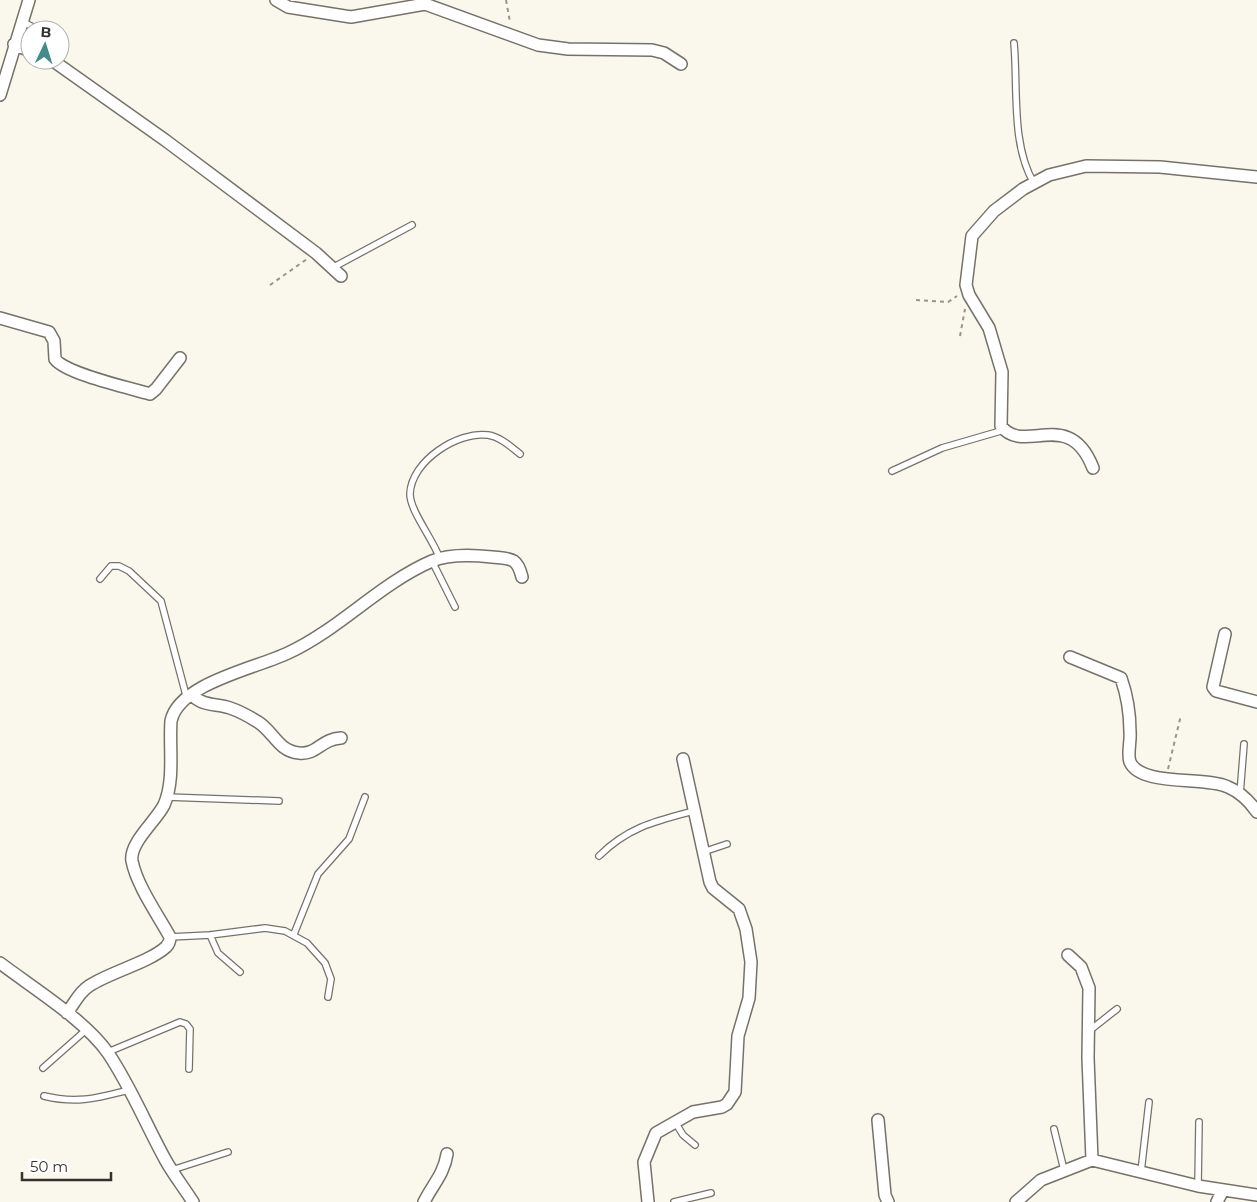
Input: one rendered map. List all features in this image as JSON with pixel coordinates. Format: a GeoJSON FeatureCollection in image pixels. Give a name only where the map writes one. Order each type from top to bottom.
{"type":"FeatureCollection","features":[{"type":"Feature","properties":{"kind":"street"},"geometry":{"type":"LineString","coordinates":[[276,0],[283,6],[351,17],[426,4],[469,22],[496,29],[513,38],[538,45],[568,49],[659,51],[681,64]]}},
{"type":"Feature","properties":{"kind":"street"},"geometry":{"type":"LineString","coordinates":[[22,20],[27,1]]}},
{"type":"Feature","properties":{"kind":"street"},"geometry":{"type":"LineString","coordinates":[[0,95],[20,25]]}},
{"type":"Feature","properties":{"kind":"street"},"geometry":{"type":"LineString","coordinates":[[14,44],[20,47]]}},
{"type":"Feature","properties":{"kind":"street"},"geometry":{"type":"LineString","coordinates":[[66,70],[165,140],[316,253],[341,276]]}},
{"type":"Feature","properties":{"kind":"street"},"geometry":{"type":"LineString","coordinates":[[1093,468],[1087,454],[1068,436],[1053,434],[1016,437],[1004,430],[1000,422],[1002,372],[989,328],[967,290],[970,244],[975,231],[994,211],[1023,189],[1049,176],[1086,166],[1160,168],[1257,177]]}},
{"type":"Feature","properties":{"kind":"street"},"geometry":{"type":"LineString","coordinates":[[0,318],[49,332],[54,341],[55,359],[64,366],[94,378],[150,394],[180,358]]}},
{"type":"Feature","properties":{"kind":"street"},"geometry":{"type":"LineString","coordinates":[[67,1013],[80,994],[89,986],[166,947],[170,937],[155,911],[132,861],[135,846],[162,809],[167,797],[171,721],[173,714],[189,697],[216,680],[267,663],[311,641],[379,592],[436,560],[484,556],[512,560],[519,565],[522,577]]}},
{"type":"Feature","properties":{"kind":"street"},"geometry":{"type":"LineString","coordinates":[[1225,634],[1212,688],[1224,694],[1257,702]]}},
{"type":"Feature","properties":{"kind":"street"},"geometry":{"type":"LineString","coordinates":[[1070,657],[1121,678],[1130,731],[1130,762],[1135,769],[1156,778],[1209,781],[1228,786],[1252,804],[1257,812]]}},
{"type":"Feature","properties":{"kind":"street"},"geometry":{"type":"LineString","coordinates":[[189,697],[205,704],[230,708],[258,721],[284,749],[293,752],[310,753],[328,740],[341,738]]}},
{"type":"Feature","properties":{"kind":"street"},"geometry":{"type":"LineString","coordinates":[[648,1202],[644,1173],[646,1154],[656,1133],[693,1112],[722,1107],[727,1104],[735,1092],[738,1036],[750,990],[751,962],[746,929],[739,909],[713,888],[703,852],[683,759]]}},
{"type":"Feature","properties":{"kind":"street"},"geometry":{"type":"LineString","coordinates":[[1068,955],[1081,967],[1089,988],[1088,1033],[1092,1160]]}},
{"type":"Feature","properties":{"kind":"street"},"geometry":{"type":"LineString","coordinates":[[0,962],[67,1013],[108,1052],[172,1170],[193,1202]]}},
{"type":"Feature","properties":{"kind":"street"},"geometry":{"type":"LineString","coordinates":[[878,1120],[885,1195],[888,1202]]}},
{"type":"Feature","properties":{"kind":"street"},"geometry":{"type":"LineString","coordinates":[[424,1202],[445,1168],[447,1154]]}},
{"type":"Feature","properties":{"kind":"street"},"geometry":{"type":"LineString","coordinates":[[1016,1202],[1041,1180],[1092,1160],[1198,1186],[1257,1194]]}},
{"type":"Feature","properties":{"kind":"street"},"geometry":{"type":"LineString","coordinates":[[1217,1202],[1223,1190]]}},
{"type":"Feature","properties":{"kind":"lane"},"geometry":{"type":"LineString","coordinates":[[1014,43],[1017,114],[1022,159],[1034,183]]}},
{"type":"Feature","properties":{"kind":"lane"},"geometry":{"type":"LineString","coordinates":[[332,268],[412,225]]}},
{"type":"Feature","properties":{"kind":"lane"},"geometry":{"type":"LineString","coordinates":[[892,471],[942,448],[1004,430]]}},
{"type":"Feature","properties":{"kind":"lane"},"geometry":{"type":"LineString","coordinates":[[455,607],[436,560],[429,533],[412,508],[410,493],[414,479],[426,460],[442,447],[467,436],[488,435],[500,439],[520,454]]}},
{"type":"Feature","properties":{"kind":"lane"},"geometry":{"type":"LineString","coordinates":[[100,579],[111,566],[118,566],[129,571],[161,600],[189,697]]}},
{"type":"Feature","properties":{"kind":"lane"},"geometry":{"type":"LineString","coordinates":[[1240,794],[1244,744]]}},
{"type":"Feature","properties":{"kind":"lane"},"geometry":{"type":"LineString","coordinates":[[167,797],[279,801]]}},
{"type":"Feature","properties":{"kind":"lane"},"geometry":{"type":"LineString","coordinates":[[294,934],[318,874],[349,839],[365,797]]}},
{"type":"Feature","properties":{"kind":"lane"},"geometry":{"type":"LineString","coordinates":[[599,856],[615,841],[639,827],[694,811]]}},
{"type":"Feature","properties":{"kind":"lane"},"geometry":{"type":"LineString","coordinates":[[703,852],[727,844]]}},
{"type":"Feature","properties":{"kind":"lane"},"geometry":{"type":"LineString","coordinates":[[170,937],[210,935],[264,928],[294,934],[307,943],[325,963],[331,979],[328,997]]}},
{"type":"Feature","properties":{"kind":"lane"},"geometry":{"type":"LineString","coordinates":[[210,935],[218,953],[240,972]]}},
{"type":"Feature","properties":{"kind":"lane"},"geometry":{"type":"LineString","coordinates":[[1088,1033],[1117,1009]]}},
{"type":"Feature","properties":{"kind":"lane"},"geometry":{"type":"LineString","coordinates":[[108,1052],[180,1022],[186,1024],[190,1029],[188,1069]]}},
{"type":"Feature","properties":{"kind":"lane"},"geometry":{"type":"LineString","coordinates":[[43,1068],[86,1030]]}},
{"type":"Feature","properties":{"kind":"lane"},"geometry":{"type":"LineString","coordinates":[[44,1096],[67,1101],[84,1101],[129,1090]]}},
{"type":"Feature","properties":{"kind":"lane"},"geometry":{"type":"LineString","coordinates":[[1141,1172],[1149,1102]]}},
{"type":"Feature","properties":{"kind":"lane"},"geometry":{"type":"LineString","coordinates":[[675,1122],[683,1135],[695,1146]]}},
{"type":"Feature","properties":{"kind":"lane"},"geometry":{"type":"LineString","coordinates":[[1198,1186],[1199,1122]]}},
{"type":"Feature","properties":{"kind":"lane"},"geometry":{"type":"LineString","coordinates":[[1054,1129],[1064,1170]]}},
{"type":"Feature","properties":{"kind":"lane"},"geometry":{"type":"LineString","coordinates":[[172,1170],[228,1152]]}},
{"type":"Feature","properties":{"kind":"lane"},"geometry":{"type":"LineString","coordinates":[[674,1202],[711,1193]]}},
{"type":"Feature","properties":{"kind":"path"},"geometry":{"type":"LineString","coordinates":[[506,0],[513,38]]}},
{"type":"Feature","properties":{"kind":"path"},"geometry":{"type":"LineString","coordinates":[[270,285],[316,253]]}},
{"type":"Feature","properties":{"kind":"path"},"geometry":{"type":"LineString","coordinates":[[916,300],[948,302],[967,290]]}},
{"type":"Feature","properties":{"kind":"path"},"geometry":{"type":"LineString","coordinates":[[960,336],[967,290]]}},
{"type":"Feature","properties":{"kind":"path"},"geometry":{"type":"LineString","coordinates":[[1165,778],[1181,715]]}}]}
